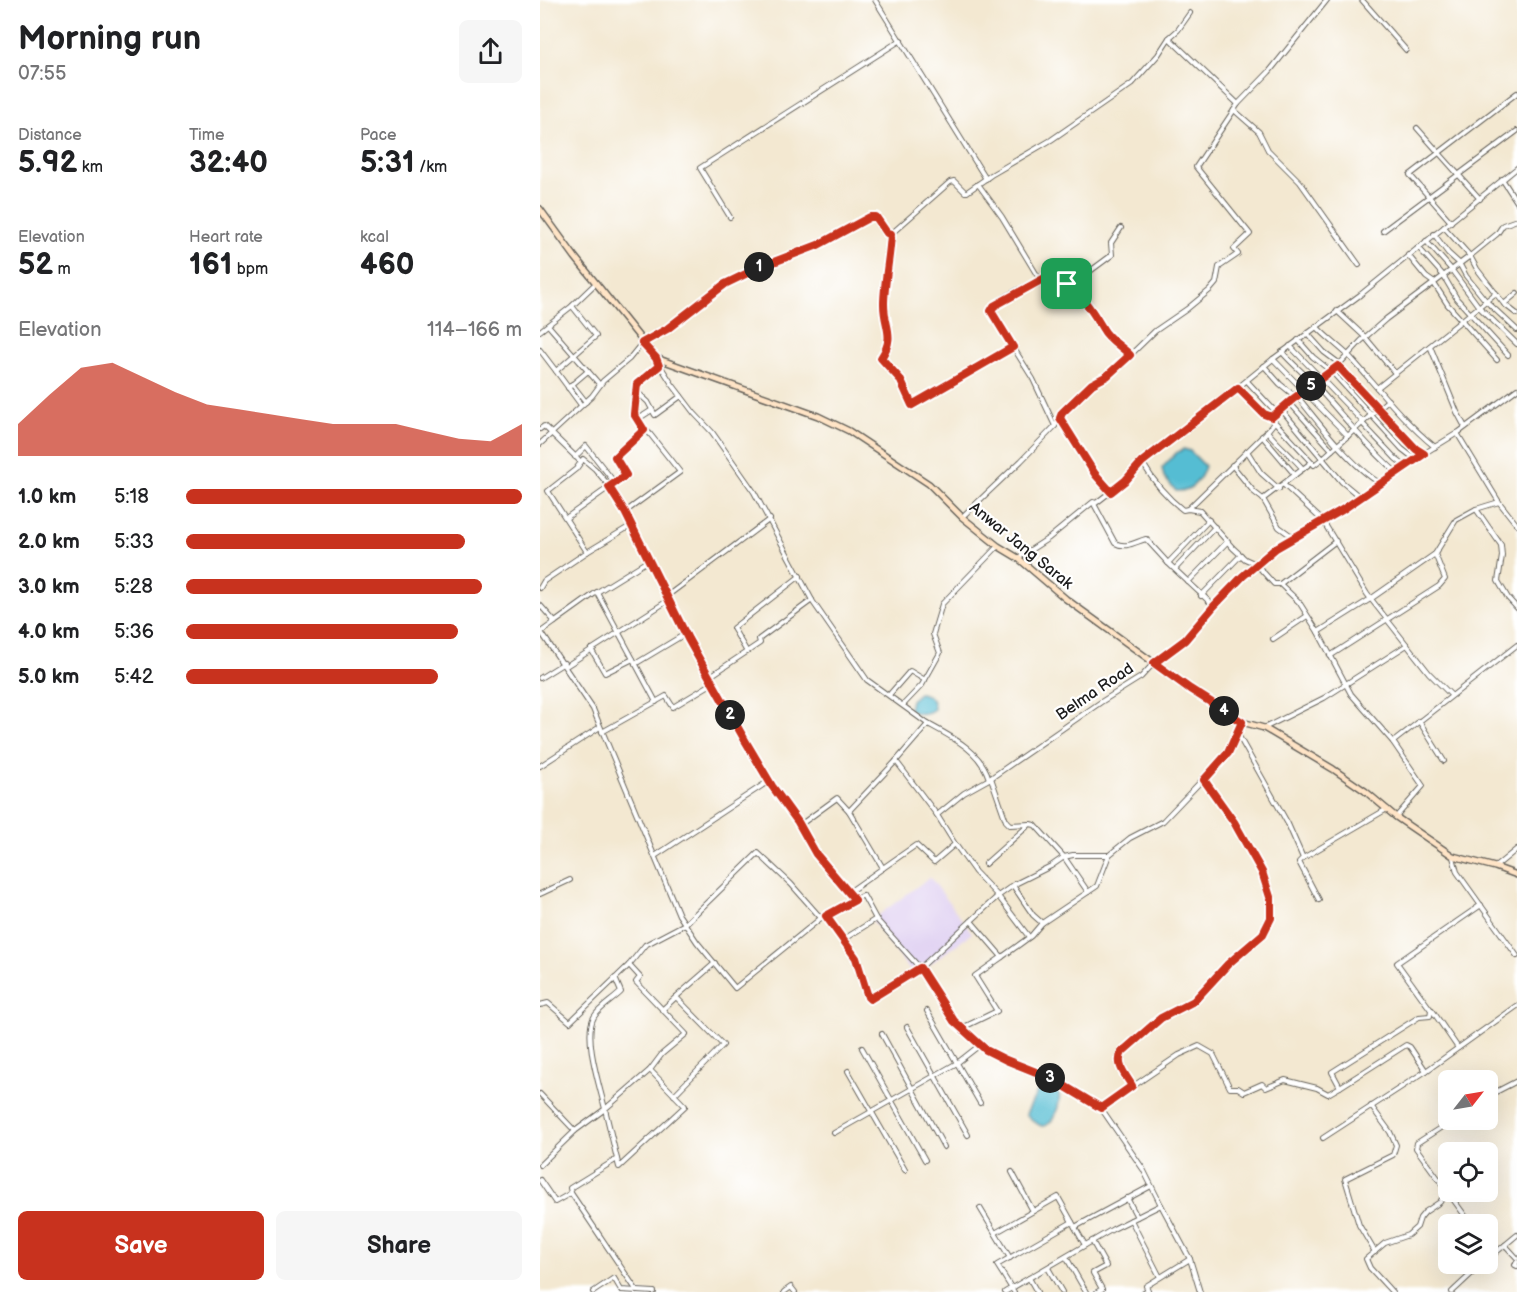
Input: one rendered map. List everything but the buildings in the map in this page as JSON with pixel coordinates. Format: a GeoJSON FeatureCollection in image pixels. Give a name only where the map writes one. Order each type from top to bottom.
{"type":"FeatureCollection","features":[{"type":"Feature","properties":{"kind":"main road","name":"Anwar Jang Sarak"},"geometry":{"type":"LineString","coordinates":[[540,209],[596,284],[656,358],[819,416],[849,431],[929,484],[962,517],[998,546],[1017,558],[1066,599],[1190,689],[1242,722],[1264,728],[1332,769],[1453,856],[1517,875]]}},
{"type":"Feature","properties":{"kind":"street"},"geometry":{"type":"LineString","coordinates":[[875,0],[986,179]]}},
{"type":"Feature","properties":{"kind":"street"},"geometry":{"type":"LineString","coordinates":[[962,517],[1055,426],[1062,413],[1092,384],[1107,376],[1155,331],[1210,290],[1216,283],[1219,267],[1238,254],[1233,249],[1250,234],[1196,167],[1238,104],[1269,72],[1327,0]]}},
{"type":"Feature","properties":{"kind":"street"},"geometry":{"type":"LineString","coordinates":[[1362,0],[1406,50]]}},
{"type":"Feature","properties":{"kind":"street"},"geometry":{"type":"LineString","coordinates":[[1013,347],[912,405],[900,379],[881,358],[888,348],[890,337],[884,304],[891,234],[946,184],[954,181],[965,192],[1058,136],[1132,84],[1190,13]]}},
{"type":"Feature","properties":{"kind":"street"},"geometry":{"type":"LineString","coordinates":[[1169,38],[1238,104]]}},
{"type":"Feature","properties":{"kind":"street"},"geometry":{"type":"LineString","coordinates":[[730,217],[700,168],[901,40]]}},
{"type":"Feature","properties":{"kind":"street"},"geometry":{"type":"LineString","coordinates":[[1451,222],[1410,175],[1517,93]]}},
{"type":"Feature","properties":{"kind":"street"},"geometry":{"type":"LineString","coordinates":[[1234,110],[1259,132],[1268,150],[1300,182],[1359,265]]}},
{"type":"Feature","properties":{"kind":"street"},"geometry":{"type":"LineString","coordinates":[[1417,128],[1480,199]]}},
{"type":"Feature","properties":{"kind":"street"},"geometry":{"type":"LineString","coordinates":[[1383,231],[1517,131]]}},
{"type":"Feature","properties":{"kind":"street"},"geometry":{"type":"LineString","coordinates":[[1017,558],[1049,538],[1093,502],[1096,503],[1111,492],[1126,480],[1142,462],[1517,168]]}},
{"type":"Feature","properties":{"kind":"street"},"geometry":{"type":"LineString","coordinates":[[1502,179],[1517,202]]}},
{"type":"Feature","properties":{"kind":"street"},"geometry":{"type":"LineString","coordinates":[[978,184],[1002,217],[1040,280]]}},
{"type":"Feature","properties":{"kind":"street"},"geometry":{"type":"LineString","coordinates":[[540,444],[586,402],[600,384],[629,359],[642,343],[667,329],[725,284],[758,268],[818,245],[870,217],[876,217],[887,233],[891,234]]}},
{"type":"Feature","properties":{"kind":"street"},"geometry":{"type":"LineString","coordinates":[[1188,509],[1267,431],[1280,409],[1332,372],[1365,337],[1433,282],[1470,256],[1497,234],[1503,225],[1517,220]]}},
{"type":"Feature","properties":{"kind":"street"},"geometry":{"type":"LineString","coordinates":[[1444,227],[1470,256],[1477,269],[1504,304],[1517,314]]}},
{"type":"Feature","properties":{"kind":"street"},"geometry":{"type":"LineString","coordinates":[[1070,286],[1113,255],[1111,243],[1121,228]]}},
{"type":"Feature","properties":{"kind":"street"},"geometry":{"type":"LineString","coordinates":[[1434,234],[1448,253],[1459,263],[1466,276],[1486,301],[1517,330]]}},
{"type":"Feature","properties":{"kind":"street"},"geometry":{"type":"LineString","coordinates":[[1426,241],[1451,269],[1479,307],[1517,344]]}},
{"type":"Feature","properties":{"kind":"street"},"geometry":{"type":"LineString","coordinates":[[1418,247],[1443,275],[1457,299],[1508,355]]}},
{"type":"Feature","properties":{"kind":"street"},"geometry":{"type":"LineString","coordinates":[[1408,255],[1433,282],[1448,305],[1497,360]]}},
{"type":"Feature","properties":{"kind":"street"},"geometry":{"type":"LineString","coordinates":[[1055,426],[1033,379],[991,311],[992,308],[1003,299],[1052,274],[1080,294],[1103,330],[1130,355]]}},
{"type":"Feature","properties":{"kind":"street"},"geometry":{"type":"LineString","coordinates":[[540,331],[596,284]]}},
{"type":"Feature","properties":{"kind":"street"},"geometry":{"type":"LineString","coordinates":[[1377,388],[1496,293]]}},
{"type":"Feature","properties":{"kind":"street"},"geometry":{"type":"LineString","coordinates":[[1504,304],[1517,293]]}},
{"type":"Feature","properties":{"kind":"street"},"geometry":{"type":"LineString","coordinates":[[556,371],[596,336],[572,306]]}},
{"type":"Feature","properties":{"kind":"street"},"geometry":{"type":"LineString","coordinates":[[1337,311],[1365,337],[1395,373]]}},
{"type":"Feature","properties":{"kind":"street"},"geometry":{"type":"LineString","coordinates":[[548,325],[600,384]]}},
{"type":"Feature","properties":{"kind":"street"},"geometry":{"type":"LineString","coordinates":[[1316,326],[1435,447]]}},
{"type":"Feature","properties":{"kind":"street"},"geometry":{"type":"LineString","coordinates":[[1307,333],[1416,449],[1424,454]]}},
{"type":"Feature","properties":{"kind":"street"},"geometry":{"type":"LineString","coordinates":[[1298,340],[1313,357],[1332,372],[1370,417],[1415,459]]}},
{"type":"Feature","properties":{"kind":"street"},"geometry":{"type":"LineString","coordinates":[[1290,346],[1405,466]]}},
{"type":"Feature","properties":{"kind":"street"},"geometry":{"type":"LineString","coordinates":[[1430,346],[1446,387],[1466,427]]}},
{"type":"Feature","properties":{"kind":"street"},"geometry":{"type":"LineString","coordinates":[[540,350],[556,371],[586,402]]}},
{"type":"Feature","properties":{"kind":"street"},"geometry":{"type":"LineString","coordinates":[[1282,352],[1396,472]]}},
{"type":"Feature","properties":{"kind":"street"},"geometry":{"type":"LineString","coordinates":[[656,358],[659,366],[712,432],[754,492],[812,600],[867,680],[928,724],[967,747],[984,767],[990,782],[991,778]]}},
{"type":"Feature","properties":{"kind":"street"},"geometry":{"type":"LineString","coordinates":[[1273,359],[1348,436]]}},
{"type":"Feature","properties":{"kind":"street"},"geometry":{"type":"LineString","coordinates":[[625,512],[680,472],[650,434],[644,430],[634,414],[637,384],[659,366]]}},
{"type":"Feature","properties":{"kind":"street"},"geometry":{"type":"LineString","coordinates":[[1264,366],[1280,384],[1296,396],[1370,477],[1380,483]]}},
{"type":"Feature","properties":{"kind":"street"},"geometry":{"type":"LineString","coordinates":[[570,386],[588,370]]}},
{"type":"Feature","properties":{"kind":"street"},"geometry":{"type":"LineString","coordinates":[[1247,381],[1274,410],[1280,409]]}},
{"type":"Feature","properties":{"kind":"street"},"geometry":{"type":"LineString","coordinates":[[570,386],[581,405]]}},
{"type":"Feature","properties":{"kind":"street"},"geometry":{"type":"LineString","coordinates":[[1238,388],[1264,414],[1273,419],[1314,465],[1388,400]]}},
{"type":"Feature","properties":{"kind":"street","name":"Belma Road"},"geometry":{"type":"LineString","coordinates":[[938,815],[964,793],[991,778],[1101,702],[1142,677],[1154,663],[1185,640],[1214,606],[1256,564],[1276,548],[1323,521],[1457,433],[1517,389]]}},
{"type":"Feature","properties":{"kind":"street"},"geometry":{"type":"LineString","coordinates":[[636,391],[648,402],[655,415],[681,396]]}},
{"type":"Feature","properties":{"kind":"street"},"geometry":{"type":"LineString","coordinates":[[1289,402],[1332,450]]}},
{"type":"Feature","properties":{"kind":"street"},"geometry":{"type":"LineString","coordinates":[[1280,409],[1342,482],[1359,497]]}},
{"type":"Feature","properties":{"kind":"street"},"geometry":{"type":"LineString","coordinates":[[638,419],[652,410]]}},
{"type":"Feature","properties":{"kind":"street"},"geometry":{"type":"LineString","coordinates":[[1060,418],[1095,474],[1111,492]]}},
{"type":"Feature","properties":{"kind":"street"},"geometry":{"type":"LineString","coordinates":[[540,429],[544,426],[581,462]]}},
{"type":"Feature","properties":{"kind":"street"},"geometry":{"type":"LineString","coordinates":[[566,518],[626,475],[615,457],[644,430]]}},
{"type":"Feature","properties":{"kind":"street"},"geometry":{"type":"LineString","coordinates":[[1267,431],[1281,449],[1304,469]]}},
{"type":"Feature","properties":{"kind":"street"},"geometry":{"type":"LineString","coordinates":[[1457,433],[1499,502],[1517,525]]}},
{"type":"Feature","properties":{"kind":"street"},"geometry":{"type":"LineString","coordinates":[[1262,436],[1295,475]]}},
{"type":"Feature","properties":{"kind":"street"},"geometry":{"type":"LineString","coordinates":[[575,457],[586,446],[615,483]]}},
{"type":"Feature","properties":{"kind":"street"},"geometry":{"type":"LineString","coordinates":[[1247,450],[1262,473],[1279,489]]}},
{"type":"Feature","properties":{"kind":"street"},"geometry":{"type":"LineString","coordinates":[[587,552],[548,491],[576,469],[583,459],[595,469],[625,512],[685,634],[769,781],[800,825],[816,854],[855,900]]}},
{"type":"Feature","properties":{"kind":"street"},"geometry":{"type":"LineString","coordinates":[[1142,462],[1153,480],[1171,501],[1183,510],[1200,511],[1241,555],[1256,564],[1275,584],[1280,584],[1299,603],[1318,632],[1351,694],[1393,742],[1423,786],[1396,817]]}},
{"type":"Feature","properties":{"kind":"street"},"geometry":{"type":"LineString","coordinates":[[1263,499],[1312,462]]}},
{"type":"Feature","properties":{"kind":"street"},"geometry":{"type":"LineString","coordinates":[[1232,465],[1254,492],[1263,499],[1279,527],[1294,537]]}},
{"type":"Feature","properties":{"kind":"street"},"geometry":{"type":"LineString","coordinates":[[1284,484],[1323,521],[1362,585],[1407,645],[1451,695]]}},
{"type":"Feature","properties":{"kind":"street"},"geometry":{"type":"LineString","coordinates":[[1093,502],[1115,543],[1127,546],[1146,539],[1201,596],[1214,606]]}},
{"type":"Feature","properties":{"kind":"street"},"geometry":{"type":"LineString","coordinates":[[1318,632],[1435,554],[1456,520],[1476,508],[1499,502]]}},
{"type":"Feature","properties":{"kind":"street"},"geometry":{"type":"LineString","coordinates":[[1476,508],[1501,545],[1502,556],[1498,581],[1517,608]]}},
{"type":"Feature","properties":{"kind":"street"},"geometry":{"type":"LineString","coordinates":[[540,678],[591,649],[668,598],[770,519]]}},
{"type":"Feature","properties":{"kind":"street"},"geometry":{"type":"LineString","coordinates":[[1168,563],[1209,520]]}},
{"type":"Feature","properties":{"kind":"street"},"geometry":{"type":"LineString","coordinates":[[540,588],[544,581],[632,525]]}},
{"type":"Feature","properties":{"kind":"street"},"geometry":{"type":"LineString","coordinates":[[1176,568],[1215,527]]}},
{"type":"Feature","properties":{"kind":"street"},"geometry":{"type":"LineString","coordinates":[[1280,584],[1336,541]]}},
{"type":"Feature","properties":{"kind":"street"},"geometry":{"type":"LineString","coordinates":[[1188,582],[1228,542]]}},
{"type":"Feature","properties":{"kind":"street"},"geometry":{"type":"LineString","coordinates":[[903,705],[925,680],[940,653],[933,634],[942,604],[998,546]]}},
{"type":"Feature","properties":{"kind":"street"},"geometry":{"type":"LineString","coordinates":[[1330,656],[1432,592],[1445,579],[1435,554]]}},
{"type":"Feature","properties":{"kind":"street"},"geometry":{"type":"LineString","coordinates":[[1201,596],[1241,555]]}},
{"type":"Feature","properties":{"kind":"street"},"geometry":{"type":"LineString","coordinates":[[649,560],[597,592],[541,632],[593,708],[679,915],[685,924],[735,988],[821,918],[863,896],[876,919],[920,968],[954,1021],[980,1045],[1006,1060],[1051,1078],[1101,1108],[1136,1159],[1151,1186],[1190,1259],[1200,1292]]}},
{"type":"Feature","properties":{"kind":"street"},"geometry":{"type":"LineString","coordinates":[[747,652],[733,628],[800,576]]}},
{"type":"Feature","properties":{"kind":"street"},"geometry":{"type":"LineString","coordinates":[[597,592],[656,702]]}},
{"type":"Feature","properties":{"kind":"street"},"geometry":{"type":"LineString","coordinates":[[709,677],[760,643],[759,639],[812,600]]}},
{"type":"Feature","properties":{"kind":"street"},"geometry":{"type":"LineString","coordinates":[[540,605],[555,622]]}},
{"type":"Feature","properties":{"kind":"street"},"geometry":{"type":"LineString","coordinates":[[1273,639],[1307,616]]}},
{"type":"Feature","properties":{"kind":"street"},"geometry":{"type":"LineString","coordinates":[[635,664],[685,634]]}},
{"type":"Feature","properties":{"kind":"street"},"geometry":{"type":"LineString","coordinates":[[1264,728],[1324,698],[1407,645]]}},
{"type":"Feature","properties":{"kind":"street"},"geometry":{"type":"LineString","coordinates":[[1393,742],[1517,645]]}},
{"type":"Feature","properties":{"kind":"street"},"geometry":{"type":"LineString","coordinates":[[591,649],[605,674],[633,659]]}},
{"type":"Feature","properties":{"kind":"street"},"geometry":{"type":"LineString","coordinates":[[889,695],[910,671],[925,680]]}},
{"type":"Feature","properties":{"kind":"street"},"geometry":{"type":"LineString","coordinates":[[602,732],[666,696],[673,707],[713,683]]}},
{"type":"Feature","properties":{"kind":"street"},"geometry":{"type":"LineString","coordinates":[[1419,721],[1444,761]]}},
{"type":"Feature","properties":{"kind":"street"},"geometry":{"type":"LineString","coordinates":[[962,1028],[997,1011],[975,976],[1029,937],[1042,922],[1097,886],[1109,855],[1130,838],[1163,821],[1204,780],[1228,753],[1242,722]]}},
{"type":"Feature","properties":{"kind":"street"},"geometry":{"type":"LineString","coordinates":[[849,811],[928,724]]}},
{"type":"Feature","properties":{"kind":"street"},"geometry":{"type":"LineString","coordinates":[[540,766],[600,727]]}},
{"type":"Feature","properties":{"kind":"street"},"geometry":{"type":"LineString","coordinates":[[1236,732],[1288,824],[1303,858]]}},
{"type":"Feature","properties":{"kind":"street"},"geometry":{"type":"LineString","coordinates":[[896,761],[938,815],[975,872],[999,896],[1029,937]]}},
{"type":"Feature","properties":{"kind":"street"},"geometry":{"type":"LineString","coordinates":[[991,778],[1006,821],[1010,825],[1038,826],[1064,856],[1088,892]]}},
{"type":"Feature","properties":{"kind":"street"},"geometry":{"type":"LineString","coordinates":[[1132,1086],[1119,1064],[1118,1058],[1122,1052],[1161,1018],[1194,1001],[1228,964],[1263,934],[1271,918],[1271,900],[1262,872],[1234,822],[1204,780]]}},
{"type":"Feature","properties":{"kind":"street"},"geometry":{"type":"LineString","coordinates":[[655,856],[769,781]]}},
{"type":"Feature","properties":{"kind":"street"},"geometry":{"type":"LineString","coordinates":[[800,825],[837,798],[849,811],[883,868]]}},
{"type":"Feature","properties":{"kind":"street"},"geometry":{"type":"LineString","coordinates":[[1319,900],[1299,862],[1387,809]]}},
{"type":"Feature","properties":{"kind":"street"},"geometry":{"type":"LineString","coordinates":[[985,864],[1030,824]]}},
{"type":"Feature","properties":{"kind":"street"},"geometry":{"type":"LineString","coordinates":[[849,892],[916,845],[934,862],[955,844]]}},
{"type":"Feature","properties":{"kind":"street"},"geometry":{"type":"LineString","coordinates":[[1495,867],[1517,849]]}},
{"type":"Feature","properties":{"kind":"street"},"geometry":{"type":"LineString","coordinates":[[540,1005],[548,1003],[570,1022],[629,965],[645,945],[685,924],[758,853],[791,884],[821,918]]}},
{"type":"Feature","properties":{"kind":"street"},"geometry":{"type":"LineString","coordinates":[[826,916],[856,958],[870,999],[920,968],[1015,884],[1052,866],[1064,856],[1109,855]]}},
{"type":"Feature","properties":{"kind":"street"},"geometry":{"type":"LineString","coordinates":[[1453,856],[1457,872],[1517,956]]}},
{"type":"Feature","properties":{"kind":"street"},"geometry":{"type":"LineString","coordinates":[[540,894],[570,880]]}},
{"type":"Feature","properties":{"kind":"street"},"geometry":{"type":"LineString","coordinates":[[1015,884],[1014,887],[1021,898],[1042,922]]}},
{"type":"Feature","properties":{"kind":"street"},"geometry":{"type":"LineString","coordinates":[[1458,1048],[1397,963],[1481,905]]}},
{"type":"Feature","properties":{"kind":"street"},"geometry":{"type":"LineString","coordinates":[[844,939],[876,919]]}},
{"type":"Feature","properties":{"kind":"street"},"geometry":{"type":"LineString","coordinates":[[971,921],[1002,957]]}},
{"type":"Feature","properties":{"kind":"street"},"geometry":{"type":"LineString","coordinates":[[662,1010],[715,963]]}},
{"type":"Feature","properties":{"kind":"street"},"geometry":{"type":"LineString","coordinates":[[540,1165],[575,1131],[650,1070],[662,1054],[686,1034],[636,982],[640,977],[629,965]]}},
{"type":"Feature","properties":{"kind":"street"},"geometry":{"type":"LineString","coordinates":[[615,978],[621,992],[595,1015],[590,1028],[591,1047],[619,1167],[685,1106],[650,1070]]}},
{"type":"Feature","properties":{"kind":"street"},"geometry":{"type":"LineString","coordinates":[[674,1095],[723,1045],[676,997]]}},
{"type":"Feature","properties":{"kind":"street"},"geometry":{"type":"LineString","coordinates":[[1323,1138],[1426,1071],[1517,1006]]}},
{"type":"Feature","properties":{"kind":"street"},"geometry":{"type":"LineString","coordinates":[[1340,1086],[1332,1072],[1419,1017],[1430,1016],[1431,1010]]}},
{"type":"Feature","properties":{"kind":"street"},"geometry":{"type":"LineString","coordinates":[[927,1011],[980,1102]]}},
{"type":"Feature","properties":{"kind":"street"},"geometry":{"type":"LineString","coordinates":[[907,1027],[968,1135]]}},
{"type":"Feature","properties":{"kind":"street"},"geometry":{"type":"LineString","coordinates":[[882,1034],[944,1147]]}},
{"type":"Feature","properties":{"kind":"street"},"geometry":{"type":"LineString","coordinates":[[834,1133],[957,1063],[980,1045]]}},
{"type":"Feature","properties":{"kind":"street"},"geometry":{"type":"LineString","coordinates":[[1101,1108],[1179,1055],[1199,1046],[1213,1054],[1230,1088],[1238,1088],[1244,1092],[1262,1084],[1266,1088],[1285,1080],[1317,1088],[1328,1094],[1406,1045],[1410,1047],[1426,1071]]}},
{"type":"Feature","properties":{"kind":"street"},"geometry":{"type":"LineString","coordinates":[[862,1048],[925,1160]]}},
{"type":"Feature","properties":{"kind":"street"},"geometry":{"type":"LineString","coordinates":[[848,1071],[905,1170]]}},
{"type":"Feature","properties":{"kind":"street"},"geometry":{"type":"LineString","coordinates":[[1498,1091],[1517,1081]]}},
{"type":"Feature","properties":{"kind":"street"},"geometry":{"type":"LineString","coordinates":[[540,1094],[575,1131]]}},
{"type":"Feature","properties":{"kind":"street"},"geometry":{"type":"LineString","coordinates":[[1371,1106],[1393,1138],[1396,1145],[1393,1155],[1345,1179],[1359,1225],[1375,1252]]}},
{"type":"Feature","properties":{"kind":"street"},"geometry":{"type":"LineString","coordinates":[[1438,1180],[1416,1148],[1417,1143],[1439,1130]]}},
{"type":"Feature","properties":{"kind":"street"},"geometry":{"type":"LineString","coordinates":[[617,1159],[570,1188],[638,1291]]}},
{"type":"Feature","properties":{"kind":"street"},"geometry":{"type":"LineString","coordinates":[[1012,1172],[1034,1211]]}},
{"type":"Feature","properties":{"kind":"street"},"geometry":{"type":"LineString","coordinates":[[540,1180],[555,1202],[571,1192]]}},
{"type":"Feature","properties":{"kind":"street"},"geometry":{"type":"LineString","coordinates":[[1075,1227],[1151,1186]]}},
{"type":"Feature","properties":{"kind":"street"},"geometry":{"type":"LineString","coordinates":[[995,1233],[1058,1197],[1085,1245]]}},
{"type":"Feature","properties":{"kind":"street"},"geometry":{"type":"LineString","coordinates":[[1127,1198],[1137,1217]]}},
{"type":"Feature","properties":{"kind":"street"},"geometry":{"type":"LineString","coordinates":[[1392,1292],[1366,1259],[1385,1244],[1408,1235],[1417,1227],[1425,1212],[1440,1202]]}},
{"type":"Feature","properties":{"kind":"street"},"geometry":{"type":"LineString","coordinates":[[1454,1202],[1463,1214]]}},
{"type":"Feature","properties":{"kind":"street"},"geometry":{"type":"LineString","coordinates":[[1005,1292],[1013,1290],[1092,1241],[1161,1205]]}},
{"type":"Feature","properties":{"kind":"street"},"geometry":{"type":"LineString","coordinates":[[980,1208],[1010,1258]]}},
{"type":"Feature","properties":{"kind":"street"},"geometry":{"type":"LineString","coordinates":[[1131,1220],[1161,1277]]}},
{"type":"Feature","properties":{"kind":"street"},"geometry":{"type":"LineString","coordinates":[[1013,1290],[998,1265],[1072,1222]]}},
{"type":"Feature","properties":{"kind":"street"},"geometry":{"type":"LineString","coordinates":[[1498,1251],[1517,1235]]}},
{"type":"Feature","properties":{"kind":"street"},"geometry":{"type":"LineString","coordinates":[[1092,1241],[1106,1266],[1093,1274],[1102,1289],[1097,1292]]}},
{"type":"Feature","properties":{"kind":"street"},"geometry":{"type":"LineString","coordinates":[[1505,1245],[1517,1262]]}},
{"type":"Feature","properties":{"kind":"street"},"geometry":{"type":"LineString","coordinates":[[1066,1257],[1086,1292]]}},
{"type":"Feature","properties":{"kind":"street"},"geometry":{"type":"LineString","coordinates":[[1144,1292],[1148,1290],[1146,1286],[1190,1259]]}},
{"type":"Feature","properties":{"kind":"street"},"geometry":{"type":"LineString","coordinates":[[1048,1268],[1062,1292]]}},
{"type":"Feature","properties":{"kind":"street"},"geometry":{"type":"LineString","coordinates":[[1452,1292],[1471,1274]]}},
{"type":"Feature","properties":{"kind":"street"},"geometry":{"type":"LineString","coordinates":[[593,1292],[614,1278],[621,1290],[654,1292]]}},
{"type":"Feature","properties":{"kind":"street"},"geometry":{"type":"LineString","coordinates":[[1029,1278],[1037,1292]]}},
{"type":"Feature","properties":{"kind":"street"},"geometry":{"type":"LineString","coordinates":[[784,1292],[791,1287],[795,1292]]}},
{"type":"Feature","properties":{"kind":"shaded area"},"geometry":{"type":"Polygon","coordinates":[[[930,877],[972,933],[914,976],[872,920],[930,877]]]}},
{"type":"Feature","properties":{"kind":"water"},"geometry":{"type":"Polygon","coordinates":[[[1184,449],[1190,451],[1205,466],[1195,484],[1176,491],[1164,477],[1162,468],[1176,453],[1184,449]]]}},
{"type":"Feature","properties":{"kind":"water"},"geometry":{"type":"Polygon","coordinates":[[[919,693],[930,698],[934,709],[921,714],[909,709],[911,700],[919,693]]]}},
{"type":"Feature","properties":{"kind":"water"},"geometry":{"type":"Polygon","coordinates":[[[1045,1086],[1059,1093],[1059,1097],[1058,1108],[1053,1118],[1050,1123],[1042,1126],[1026,1114],[1038,1090],[1045,1086]]]}},
{"type":"Feature","properties":{"kind":"route"},"geometry":{"type":"LineString","coordinates":[[870,217],[876,217],[887,233],[891,234],[884,304],[890,337],[888,348],[881,358],[891,371],[898,375],[912,405],[1013,347],[1003,327],[991,311],[994,306],[1052,274],[1067,284],[1080,294],[1103,330],[1130,355],[1107,376],[1092,384],[1062,413],[1060,418],[1099,480],[1111,492],[1126,480],[1142,462],[1238,388],[1264,414],[1272,417],[1338,366],[1416,449],[1424,454],[1342,510],[1276,548],[1243,576],[1185,640],[1154,663],[1242,722],[1228,753],[1204,780],[1234,822],[1262,872],[1271,900],[1271,918],[1263,934],[1228,964],[1194,1001],[1161,1018],[1122,1052],[1118,1058],[1119,1064],[1132,1086],[1101,1108],[1051,1078],[986,1050],[954,1021],[920,968],[870,999],[868,997],[856,958],[826,916],[855,900],[816,854],[798,822],[772,786],[688,639],[625,512],[615,493],[609,487],[626,475],[615,457],[644,430],[634,414],[637,384],[659,366],[656,358],[642,343],[667,329],[725,284],[758,268],[818,245],[870,217]]}}]}
